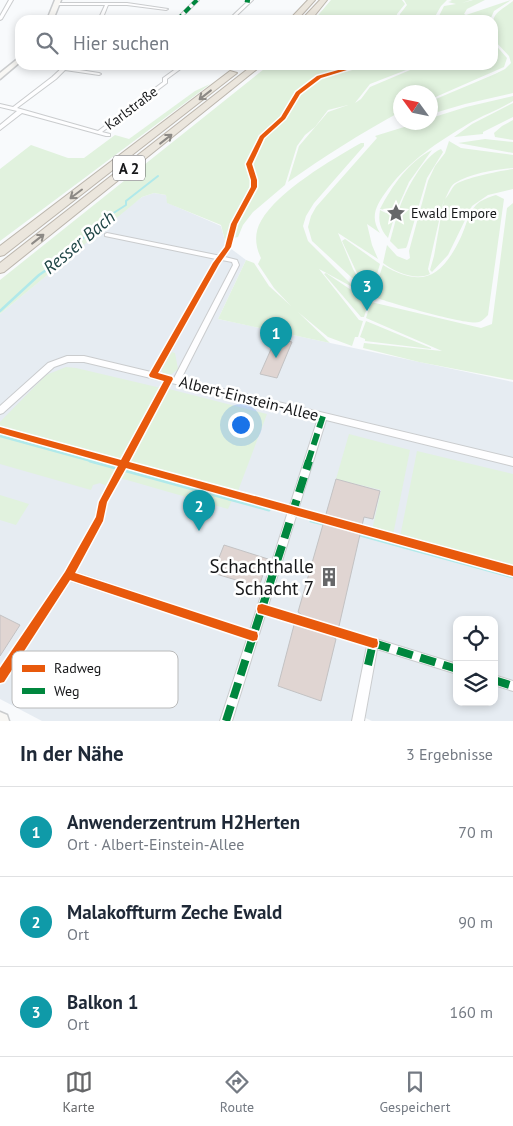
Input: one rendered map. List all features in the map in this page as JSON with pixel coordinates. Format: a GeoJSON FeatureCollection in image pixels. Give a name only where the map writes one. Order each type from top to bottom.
{"type":"FeatureCollection","features":[{"type":"Feature","properties":{"kind":"highway"},"geometry":{"type":"LineString","coordinates":[[298,15],[312,0]]}},
{"type":"Feature","properties":{"kind":"highway"},"geometry":{"type":"LineString","coordinates":[[310,15],[324,0]]}},
{"type":"Feature","properties":{"kind":"highway","name":"A 2"},"geometry":{"type":"LineString","coordinates":[[0,252],[237,70]]}},
{"type":"Feature","properties":{"kind":"highway","name":"A 2"},"geometry":{"type":"LineString","coordinates":[[0,269],[252,70]]}},
{"type":"Feature","properties":{"kind":"main road"},"geometry":{"type":"LineString","coordinates":[[52,15],[58,2]]}},
{"type":"Feature","properties":{"kind":"main road"},"geometry":{"type":"LineString","coordinates":[[0,77],[15,64]]}},
{"type":"Feature","properties":{"kind":"street"},"geometry":{"type":"LineString","coordinates":[[0,19],[11,0]]}},
{"type":"Feature","properties":{"kind":"street"},"geometry":{"type":"LineString","coordinates":[[182,15],[197,0]]}},
{"type":"Feature","properties":{"kind":"street"},"geometry":{"type":"LineString","coordinates":[[235,15],[249,0]]}},
{"type":"Feature","properties":{"kind":"street"},"geometry":{"type":"LineString","coordinates":[[58,2],[127,4],[166,9]]}},
{"type":"Feature","properties":{"kind":"street"},"geometry":{"type":"LineString","coordinates":[[102,15],[106,4]]}},
{"type":"Feature","properties":{"kind":"street"},"geometry":{"type":"LineString","coordinates":[[0,5],[8,5]]}},
{"type":"Feature","properties":{"kind":"street"},"geometry":{"type":"LineString","coordinates":[[13,109],[62,70]]}},
{"type":"Feature","properties":{"kind":"street"},"geometry":{"type":"LineString","coordinates":[[80,70],[99,74]]}},
{"type":"Feature","properties":{"kind":"street","name":"Karlstraße"},"geometry":{"type":"LineString","coordinates":[[99,132],[165,82],[165,79],[177,70]]}},
{"type":"Feature","properties":{"kind":"street"},"geometry":{"type":"LineString","coordinates":[[0,105],[108,134]]}},
{"type":"Feature","properties":{"kind":"street"},"geometry":{"type":"LineString","coordinates":[[0,128],[22,111]]}},
{"type":"Feature","properties":{"kind":"street"},"geometry":{"type":"LineString","coordinates":[[107,235],[235,261],[236,265],[176,380]]}},
{"type":"Feature","properties":{"kind":"street"},"geometry":{"type":"LineString","coordinates":[[153,374],[216,262],[221,258]]}},
{"type":"Feature","properties":{"kind":"street","name":"Albert-Einstein-Allee"},"geometry":{"type":"LineString","coordinates":[[0,411],[36,376],[51,365],[67,358],[84,359],[153,374],[513,462]]}},
{"type":"Feature","properties":{"kind":"street"},"geometry":{"type":"LineString","coordinates":[[226,721],[324,416]]}},
{"type":"Feature","properties":{"kind":"street"},"geometry":{"type":"LineString","coordinates":[[68,574],[253,636]]}},
{"type":"Feature","properties":{"kind":"street"},"geometry":{"type":"LineString","coordinates":[[262,609],[296,619]]}},
{"type":"Feature","properties":{"kind":"street"},"geometry":{"type":"LineString","coordinates":[[337,632],[453,668]]}},
{"type":"Feature","properties":{"kind":"street"},"geometry":{"type":"LineString","coordinates":[[358,721],[373,644]]}},
{"type":"Feature","properties":{"kind":"street"},"geometry":{"type":"LineString","coordinates":[[498,681],[513,686]]}},
{"type":"Feature","properties":{"kind":"shaded area"},"geometry":{"type":"Polygon","coordinates":[[[154,193],[166,195],[168,203],[221,226],[226,245],[246,260],[218,319],[513,382],[513,721],[372,721],[359,715],[358,721],[42,721],[17,708],[178,708],[178,651],[12,651],[12,705],[0,699],[0,314],[130,206],[142,197],[154,193]]]}},
{"type":"Feature","properties":{"kind":"green space"},"geometry":{"type":"Polygon","coordinates":[[[331,0],[402,0],[405,4],[397,15],[318,15],[331,0]]]}},
{"type":"Feature","properties":{"kind":"green space"},"geometry":{"type":"Polygon","coordinates":[[[404,0],[447,0],[436,15],[400,15],[407,5],[404,0]]]}},
{"type":"Feature","properties":{"kind":"green space"},"geometry":{"type":"Polygon","coordinates":[[[450,0],[471,0],[462,3],[473,0],[485,0],[467,9],[464,14],[466,15],[440,15],[444,6],[456,4],[448,2],[452,1],[450,0]]]}},
{"type":"Feature","properties":{"kind":"green space"},"geometry":{"type":"Polygon","coordinates":[[[511,0],[494,11],[492,15],[466,15],[511,0]]]}},
{"type":"Feature","properties":{"kind":"green space"},"geometry":{"type":"Polygon","coordinates":[[[513,1],[513,93],[438,112],[438,98],[495,74],[505,69],[511,63],[509,56],[498,44],[498,15],[496,15],[513,1]]]}},
{"type":"Feature","properties":{"kind":"green space"},"geometry":{"type":"Polygon","coordinates":[[[498,48],[507,58],[504,67],[498,70],[498,48]]]}},
{"type":"Feature","properties":{"kind":"green space"},"geometry":{"type":"Polygon","coordinates":[[[263,70],[340,70],[317,76],[298,92],[281,118],[259,137],[248,164],[250,186],[247,196],[233,224],[226,245],[221,225],[167,203],[166,195],[154,193],[142,197],[0,314],[0,280],[263,70]]]}},
{"type":"Feature","properties":{"kind":"green space"},"geometry":{"type":"Polygon","coordinates":[[[406,70],[370,84],[355,103],[361,99],[370,87],[410,70],[497,70],[438,96],[438,85],[393,85],[393,116],[343,145],[288,182],[299,146],[328,112],[348,105],[328,110],[297,146],[285,185],[253,212],[243,225],[238,237],[233,238],[237,224],[256,190],[256,177],[251,165],[256,150],[263,139],[285,116],[300,94],[312,84],[340,71],[406,70]]]}},
{"type":"Feature","properties":{"kind":"green space"},"geometry":{"type":"Polygon","coordinates":[[[210,84],[0,241],[0,169],[31,145],[68,158],[84,158],[115,135],[129,139],[195,91],[210,84]]]}},
{"type":"Feature","properties":{"kind":"green space"},"geometry":{"type":"Polygon","coordinates":[[[513,96],[513,101],[457,131],[415,160],[384,194],[375,216],[380,233],[367,224],[372,245],[378,259],[338,233],[353,269],[364,289],[312,241],[308,227],[316,207],[377,138],[375,136],[394,130],[438,130],[438,116],[513,96]]]}},
{"type":"Feature","properties":{"kind":"green space"},"geometry":{"type":"Polygon","coordinates":[[[513,103],[513,117],[483,132],[483,134],[454,137],[472,124],[513,103]]]}},
{"type":"Feature","properties":{"kind":"green space"},"geometry":{"type":"Polygon","coordinates":[[[513,120],[513,140],[495,137],[494,133],[513,120]]]}},
{"type":"Feature","properties":{"kind":"green space"},"geometry":{"type":"Polygon","coordinates":[[[485,139],[513,142],[513,153],[458,143],[485,139]]]}},
{"type":"Feature","properties":{"kind":"green space"},"geometry":{"type":"Polygon","coordinates":[[[449,141],[461,148],[513,155],[513,168],[483,172],[461,180],[452,186],[445,199],[454,186],[460,182],[513,169],[513,189],[488,195],[472,206],[448,255],[432,272],[430,270],[444,199],[428,269],[430,274],[412,276],[393,270],[383,263],[387,245],[397,256],[407,260],[410,258],[409,251],[428,181],[435,166],[445,153],[449,141]]]}},
{"type":"Feature","properties":{"kind":"green space"},"geometry":{"type":"Polygon","coordinates":[[[364,143],[364,146],[314,203],[306,216],[303,226],[308,241],[356,289],[319,269],[359,320],[363,321],[358,337],[355,337],[352,346],[328,337],[298,312],[330,343],[218,319],[246,260],[254,263],[269,286],[291,306],[274,288],[258,264],[261,258],[257,249],[257,230],[269,210],[292,188],[321,167],[364,143]]]}},
{"type":"Feature","properties":{"kind":"green space"},"geometry":{"type":"Polygon","coordinates":[[[441,149],[443,152],[427,178],[407,246],[406,248],[398,249],[390,241],[396,219],[402,217],[404,211],[399,210],[402,203],[410,185],[422,166],[441,149]]]}},
{"type":"Feature","properties":{"kind":"green space"},"geometry":{"type":"Polygon","coordinates":[[[432,150],[409,182],[397,209],[392,211],[380,209],[409,167],[432,150]]]}},
{"type":"Feature","properties":{"kind":"green space"},"geometry":{"type":"Polygon","coordinates":[[[496,195],[504,199],[488,315],[484,319],[479,322],[460,321],[385,301],[373,294],[383,265],[409,276],[420,277],[430,275],[439,270],[454,251],[469,216],[476,205],[496,195]]]}},
{"type":"Feature","properties":{"kind":"green space"},"geometry":{"type":"Polygon","coordinates":[[[513,203],[513,380],[419,362],[363,348],[364,343],[442,351],[366,318],[371,302],[481,328],[492,324],[507,208],[513,203]]]}},
{"type":"Feature","properties":{"kind":"green space"},"geometry":{"type":"Polygon","coordinates":[[[380,210],[386,213],[391,212],[394,218],[388,238],[380,225],[380,210]]]}},
{"type":"Feature","properties":{"kind":"green space"},"geometry":{"type":"Polygon","coordinates":[[[345,239],[380,264],[371,294],[368,293],[356,271],[342,241],[345,239]]]}},
{"type":"Feature","properties":{"kind":"green space"},"geometry":{"type":"Polygon","coordinates":[[[326,273],[369,302],[364,317],[361,317],[324,274],[326,273]]]}},
{"type":"Feature","properties":{"kind":"green space"},"geometry":{"type":"Polygon","coordinates":[[[366,321],[431,349],[365,341],[365,339],[360,337],[366,321]]]}},
{"type":"Feature","properties":{"kind":"green space"},"geometry":{"type":"Polygon","coordinates":[[[172,352],[175,353],[178,369],[172,374],[163,374],[161,367],[172,352]]]}},
{"type":"Feature","properties":{"kind":"green space"},"geometry":{"type":"Polygon","coordinates":[[[66,367],[161,388],[121,460],[0,428],[0,422],[46,375],[66,367]]]}},
{"type":"Feature","properties":{"kind":"green space"},"geometry":{"type":"Polygon","coordinates":[[[169,389],[267,414],[238,491],[130,462],[169,389]]]}},
{"type":"Feature","properties":{"kind":"green space"},"geometry":{"type":"Polygon","coordinates":[[[0,433],[118,465],[107,486],[100,483],[93,485],[91,490],[0,464],[0,433]]]}},
{"type":"Feature","properties":{"kind":"green space"},"geometry":{"type":"Polygon","coordinates":[[[349,434],[410,450],[393,535],[372,530],[381,490],[336,479],[349,434]]]}},
{"type":"Feature","properties":{"kind":"green space"},"geometry":{"type":"Polygon","coordinates":[[[417,451],[513,474],[513,568],[451,551],[451,549],[436,544],[435,547],[400,537],[417,451]]]}},
{"type":"Feature","properties":{"kind":"green space"},"geometry":{"type":"Polygon","coordinates":[[[126,467],[233,498],[228,509],[120,478],[126,467]]]}},
{"type":"Feature","properties":{"kind":"green space"},"geometry":{"type":"Polygon","coordinates":[[[0,495],[29,504],[16,525],[0,520],[0,495]]]}},
{"type":"Feature","properties":{"kind":"building"},"geometry":{"type":"Polygon","coordinates":[[[276,338],[292,342],[277,378],[260,374],[276,338]]]}},
{"type":"Feature","properties":{"kind":"building","name":"Schachthalle Schacht 7"},"geometry":{"type":"Polygon","coordinates":[[[336,479],[380,491],[373,519],[364,517],[339,626],[331,628],[331,636],[336,639],[321,701],[278,686],[294,625],[302,623],[302,615],[298,612],[336,479]]]}},
{"type":"Feature","properties":{"kind":"building"},"geometry":{"type":"Polygon","coordinates":[[[224,545],[268,559],[259,587],[213,573],[224,545]]]}},
{"type":"Feature","properties":{"kind":"building"},"geometry":{"type":"Polygon","coordinates":[[[0,615],[20,625],[0,656],[0,615]]]}},
{"type":"Feature","properties":{"kind":"waterway","name":"Resser Bach"},"geometry":{"type":"LineString","coordinates":[[53,265],[101,225],[101,221],[126,205],[126,201],[158,176]]}},
{"type":"Feature","properties":{"kind":"waterway","name":"Resser Bach"},"geometry":{"type":"LineString","coordinates":[[0,311],[39,275],[55,264]]}},
{"type":"Feature","properties":{"kind":"waterway"},"geometry":{"type":"LineString","coordinates":[[0,436],[95,462]]}},
{"type":"Feature","properties":{"kind":"waterway"},"geometry":{"type":"LineString","coordinates":[[90,461],[269,510]]}},
{"type":"Feature","properties":{"kind":"waterway"},"geometry":{"type":"LineString","coordinates":[[311,521],[323,524]]}},
{"type":"Feature","properties":{"kind":"waterway"},"geometry":{"type":"LineString","coordinates":[[360,535],[513,577]]}},
{"type":"Feature","properties":{"kind":"tunnel"},"geometry":{"type":"LineString","coordinates":[[296,619],[337,632]]}},
{"type":"Feature","properties":{"kind":"marked path"},"geometry":{"type":"LineString","coordinates":[[182,15],[197,0]]}},
{"type":"Feature","properties":{"kind":"marked path"},"geometry":{"type":"LineString","coordinates":[[245,0],[250,1]]}},
{"type":"Feature","properties":{"kind":"marked path"},"geometry":{"type":"LineString","coordinates":[[226,721],[323,416]]}},
{"type":"Feature","properties":{"kind":"marked path"},"geometry":{"type":"LineString","coordinates":[[368,665],[373,643],[453,668]]}},
{"type":"Feature","properties":{"kind":"marked path"},"geometry":{"type":"LineString","coordinates":[[498,681],[513,686]]}},
{"type":"Feature","properties":{"kind":"cycle path"},"geometry":{"type":"LineString","coordinates":[[18,651],[68,575],[100,518],[103,502],[169,379],[153,375],[216,263],[228,247],[234,224],[254,187],[249,164],[262,137],[283,118],[298,93],[319,77],[344,70]]}},
{"type":"Feature","properties":{"kind":"cycle path"},"geometry":{"type":"LineString","coordinates":[[0,430],[513,571]]}},
{"type":"Feature","properties":{"kind":"cycle path"},"geometry":{"type":"LineString","coordinates":[[68,575],[253,636]]}},
{"type":"Feature","properties":{"kind":"cycle path"},"geometry":{"type":"LineString","coordinates":[[262,609],[373,643]]}},
{"type":"Feature","properties":{"kind":"cycle path"},"geometry":{"type":"LineString","coordinates":[[0,678],[12,660]]}},
{"type":"Feature","properties":{"kind":"place","name":"Ewald Empore"},"geometry":{"type":"Point","coordinates":[396,213]}},
{"type":"Feature","properties":{"kind":"place","name":"Balkon 1"},"geometry":{"type":"Point","coordinates":[367,311]}},
{"type":"Feature","properties":{"kind":"place","name":"Anwenderzentrum H2Herten"},"geometry":{"type":"Point","coordinates":[276,358]}},
{"type":"Feature","properties":{"kind":"place","name":"Malakoffturm Zeche Ewald"},"geometry":{"type":"Point","coordinates":[199,531]}},
{"type":"Feature","properties":{"kind":"place","name":"Schachthalle Schacht 7"},"geometry":{"type":"Point","coordinates":[329,577]}}]}
